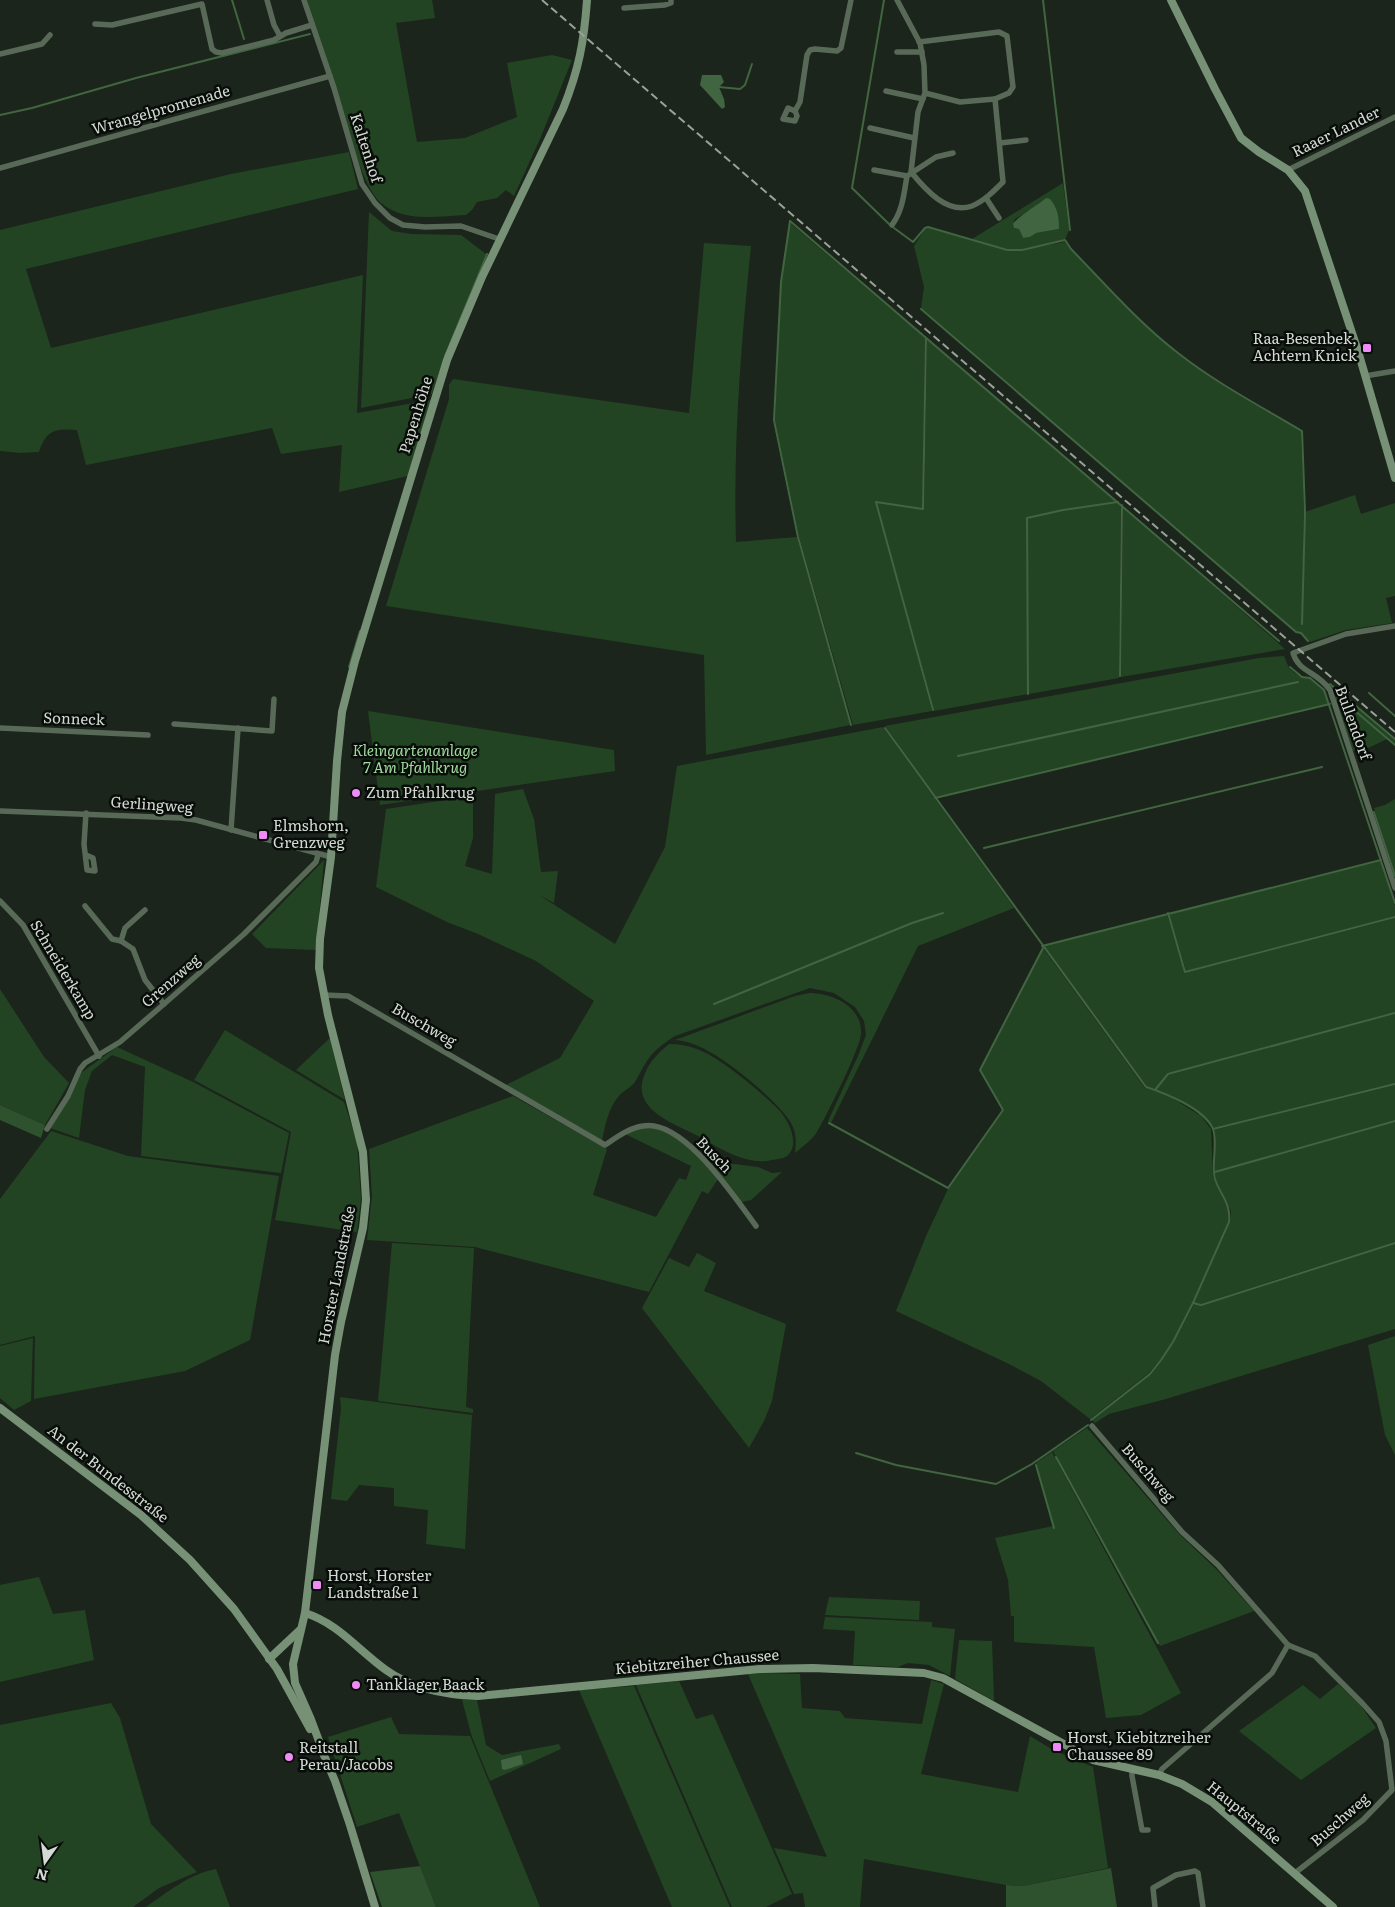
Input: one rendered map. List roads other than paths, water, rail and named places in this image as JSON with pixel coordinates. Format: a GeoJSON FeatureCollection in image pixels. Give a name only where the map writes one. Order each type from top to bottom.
{"type":"FeatureCollection","features":[{"type":"Feature","properties":{"kind":"main road","name":"Papenhöhe"},"geometry":{"type":"LineString","coordinates":[[331,857],[337,761],[342,712],[349,680],[447,360],[499,240],[563,109],[575,80],[581,53],[587,0]]}},
{"type":"Feature","properties":{"kind":"main road"},"geometry":{"type":"LineString","coordinates":[[1172,0],[1241,138],[1288,170],[1305,191],[1365,376],[1395,478]]}},
{"type":"Feature","properties":{"kind":"main road","name":"Horster Landstraße"},"geometry":{"type":"LineString","coordinates":[[305,1613],[334,1362],[362,1228],[366,1200],[363,1152],[319,968],[320,939],[331,857]]}},
{"type":"Feature","properties":{"kind":"main road","name":"An der Bundesstraße"},"geometry":{"type":"LineString","coordinates":[[0,1408],[141,1515],[190,1560],[234,1609],[269,1659],[322,1750],[350,1825],[375,1907]]}},
{"type":"Feature","properties":{"kind":"main road"},"geometry":{"type":"LineString","coordinates":[[305,1613],[293,1664],[294,1683],[310,1717],[322,1750]]}},
{"type":"Feature","properties":{"kind":"main road","name":"Kiebitzreiher Chaussee"},"geometry":{"type":"LineString","coordinates":[[305,1613],[324,1620],[388,1671],[421,1687],[460,1695],[478,1696],[760,1669],[812,1668],[924,1674],[944,1678],[954,1683],[1094,1760]]}},
{"type":"Feature","properties":{"kind":"main road"},"geometry":{"type":"LineString","coordinates":[[269,1659],[300,1630]]}},
{"type":"Feature","properties":{"kind":"main road","name":"Hauptstraße"},"geometry":{"type":"LineString","coordinates":[[1094,1760],[1160,1775],[1182,1784],[1212,1802],[1333,1907]]}},
{"type":"Feature","properties":{"kind":"street"},"geometry":{"type":"LineString","coordinates":[[267,0],[274,25],[280,36]]}},
{"type":"Feature","properties":{"kind":"street","name":"Kaltenhof"},"geometry":{"type":"LineString","coordinates":[[304,0],[330,76],[362,184],[375,203],[385,213],[403,225],[425,227],[461,226],[499,240]]}},
{"type":"Feature","properties":{"kind":"street"},"geometry":{"type":"LineString","coordinates":[[795,111],[800,102],[807,55],[810,50],[815,49],[837,52],[842,48],[851,0]]}},
{"type":"Feature","properties":{"kind":"street"},"geometry":{"type":"LineString","coordinates":[[892,225],[902,205],[909,174],[918,112],[924,96],[922,52],[919,42],[897,0]]}},
{"type":"Feature","properties":{"kind":"street"},"geometry":{"type":"LineString","coordinates":[[624,8],[665,5],[671,1]]}},
{"type":"Feature","properties":{"kind":"street"},"geometry":{"type":"LineString","coordinates":[[670,10],[671,1]]}},
{"type":"Feature","properties":{"kind":"street"},"geometry":{"type":"LineString","coordinates":[[95,24],[112,25],[202,4],[212,49],[222,53],[274,40],[280,36],[312,25]]}},
{"type":"Feature","properties":{"kind":"street"},"geometry":{"type":"LineString","coordinates":[[886,91],[960,102],[995,99],[1008,93],[1013,87],[1007,36],[999,32],[919,42]]}},
{"type":"Feature","properties":{"kind":"street"},"geometry":{"type":"LineString","coordinates":[[0,54],[42,44],[50,35]]}},
{"type":"Feature","properties":{"kind":"street"},"geometry":{"type":"LineString","coordinates":[[897,52],[922,52]]}},
{"type":"Feature","properties":{"kind":"street","name":"Wrangelpromenade"},"geometry":{"type":"LineString","coordinates":[[0,168],[330,76]]}},
{"type":"Feature","properties":{"kind":"street"},"geometry":{"type":"LineString","coordinates":[[874,170],[909,174],[935,198],[955,207],[971,206],[986,198],[1003,182],[995,99]]}},
{"type":"Feature","properties":{"kind":"street","name":"Raaer Lander"},"geometry":{"type":"LineString","coordinates":[[1288,170],[1395,117]]}},
{"type":"Feature","properties":{"kind":"street"},"geometry":{"type":"LineString","coordinates":[[870,128],[914,138]]}},
{"type":"Feature","properties":{"kind":"street"},"geometry":{"type":"LineString","coordinates":[[1000,143],[1026,140]]}},
{"type":"Feature","properties":{"kind":"street"},"geometry":{"type":"LineString","coordinates":[[909,174],[936,157],[953,153]]}},
{"type":"Feature","properties":{"kind":"street"},"geometry":{"type":"LineString","coordinates":[[986,198],[999,218]]}},
{"type":"Feature","properties":{"kind":"street"},"geometry":{"type":"LineString","coordinates":[[1365,376],[1395,371]]}},
{"type":"Feature","properties":{"kind":"street","name":"Bullendorf"},"geometry":{"type":"LineString","coordinates":[[1395,626],[1346,634],[1293,654],[1296,663],[1314,674],[1330,690],[1395,888]]}},
{"type":"Feature","properties":{"kind":"street"},"geometry":{"type":"LineString","coordinates":[[174,724],[272,731],[274,699]]}},
{"type":"Feature","properties":{"kind":"street","name":"Sonneck"},"geometry":{"type":"LineString","coordinates":[[0,728],[148,735]]}},
{"type":"Feature","properties":{"kind":"street"},"geometry":{"type":"LineString","coordinates":[[231,830],[238,728]]}},
{"type":"Feature","properties":{"kind":"street","name":"Gerlingweg"},"geometry":{"type":"LineString","coordinates":[[0,811],[196,820],[318,855],[331,857]]}},
{"type":"Feature","properties":{"kind":"street"},"geometry":{"type":"LineString","coordinates":[[86,814],[84,844],[86,855]]}},
{"type":"Feature","properties":{"kind":"street","name":"Grenzweg"},"geometry":{"type":"LineString","coordinates":[[47,1129],[68,1096],[80,1069],[85,1063],[120,1042],[244,934],[316,862],[318,855]]}},
{"type":"Feature","properties":{"kind":"street","name":"Schneiderkamp"},"geometry":{"type":"LineString","coordinates":[[0,901],[24,925],[99,1056]]}},
{"type":"Feature","properties":{"kind":"street"},"geometry":{"type":"LineString","coordinates":[[85,906],[112,939],[121,941],[133,949],[145,980],[164,1004]]}},
{"type":"Feature","properties":{"kind":"street"},"geometry":{"type":"LineString","coordinates":[[121,941],[125,928],[144,910]]}},
{"type":"Feature","properties":{"kind":"street","name":"Buschweg"},"geometry":{"type":"LineString","coordinates":[[324,995],[348,996],[508,1088]]}},
{"type":"Feature","properties":{"kind":"street","name":"Busch"},"geometry":{"type":"LineString","coordinates":[[508,1088],[605,1144],[628,1131],[644,1125],[663,1128],[692,1148],[720,1177],[756,1226]]}},
{"type":"Feature","properties":{"kind":"street","name":"Buschweg"},"geometry":{"type":"LineString","coordinates":[[1092,1426],[1182,1532],[1218,1564],[1288,1645],[1315,1656],[1379,1722],[1386,1741],[1392,1790],[1363,1820],[1296,1873]]}},
{"type":"Feature","properties":{"kind":"street"},"geometry":{"type":"LineString","coordinates":[[1160,1775],[1162,1769],[1272,1673],[1288,1645]]}},
{"type":"Feature","properties":{"kind":"street"},"geometry":{"type":"LineString","coordinates":[[1132,1769],[1142,1830],[1148,1830]]}},
{"type":"Feature","properties":{"kind":"street"},"geometry":{"type":"LineString","coordinates":[[1155,1907],[1153,1888],[1176,1875],[1195,1870],[1198,1873],[1203,1907]]}},
{"type":"Feature","properties":{"kind":"waterway"},"geometry":{"type":"LineString","coordinates":[[232,0],[244,39]]}},
{"type":"Feature","properties":{"kind":"waterway"},"geometry":{"type":"LineString","coordinates":[[884,0],[852,188],[889,224]]}},
{"type":"Feature","properties":{"kind":"waterway"},"geometry":{"type":"LineString","coordinates":[[1043,0],[1070,230]]}},
{"type":"Feature","properties":{"kind":"waterway"},"geometry":{"type":"LineString","coordinates":[[0,115],[310,34]]}},
{"type":"Feature","properties":{"kind":"waterway"},"geometry":{"type":"LineString","coordinates":[[719,87],[740,89],[745,85],[752,64]]}},
{"type":"Feature","properties":{"kind":"waterway"},"geometry":{"type":"LineString","coordinates":[[790,221],[1279,641]]}},
{"type":"Feature","properties":{"kind":"waterway"},"geometry":{"type":"LineString","coordinates":[[790,221],[781,282],[774,420],[798,537],[851,725]]}},
{"type":"Feature","properties":{"kind":"waterway"},"geometry":{"type":"LineString","coordinates":[[894,228],[913,242],[928,227],[1007,250],[1022,250],[1065,240],[1071,249],[1123,303],[1178,353],[1223,384],[1302,431],[1305,512],[1302,624]]}},
{"type":"Feature","properties":{"kind":"waterway"},"geometry":{"type":"LineString","coordinates":[[445,356],[487,254]]}},
{"type":"Feature","properties":{"kind":"waterway"},"geometry":{"type":"LineString","coordinates":[[921,309],[1296,632],[1301,633],[1308,641]]}},
{"type":"Feature","properties":{"kind":"waterway"},"geometry":{"type":"LineString","coordinates":[[926,338],[923,509],[876,502],[933,710]]}},
{"type":"Feature","properties":{"kind":"waterway"},"geometry":{"type":"LineString","coordinates":[[1028,694],[1027,518],[1063,510],[1118,502]]}},
{"type":"Feature","properties":{"kind":"waterway"},"geometry":{"type":"LineString","coordinates":[[1120,676],[1122,505]]}},
{"type":"Feature","properties":{"kind":"waterway"},"geometry":{"type":"LineString","coordinates":[[349,667],[360,631]]}},
{"type":"Feature","properties":{"kind":"waterway"},"geometry":{"type":"LineString","coordinates":[[1290,667],[1302,677],[1310,678],[1324,690],[1395,903]]}},
{"type":"Feature","properties":{"kind":"waterway"},"geometry":{"type":"LineString","coordinates":[[958,756],[1298,682]]}},
{"type":"Feature","properties":{"kind":"waterway"},"geometry":{"type":"LineString","coordinates":[[1330,684],[1395,739]]}},
{"type":"Feature","properties":{"kind":"waterway"},"geometry":{"type":"LineString","coordinates":[[1369,693],[1395,716]]}},
{"type":"Feature","properties":{"kind":"waterway"},"geometry":{"type":"LineString","coordinates":[[1340,698],[1395,745]]}},
{"type":"Feature","properties":{"kind":"waterway"},"geometry":{"type":"LineString","coordinates":[[935,798],[1330,704]]}},
{"type":"Feature","properties":{"kind":"waterway"},"geometry":{"type":"LineString","coordinates":[[885,728],[1146,1087],[1184,1103],[1202,1115],[1213,1129],[1215,1140],[1214,1174],[1227,1205],[1229,1222],[1193,1303],[1173,1342],[1161,1360],[1150,1374],[1091,1420]]}},
{"type":"Feature","properties":{"kind":"waterway"},"geometry":{"type":"LineString","coordinates":[[984,848],[1322,767]]}},
{"type":"Feature","properties":{"kind":"waterway"},"geometry":{"type":"LineString","coordinates":[[1374,812],[1395,876]]}},
{"type":"Feature","properties":{"kind":"waterway"},"geometry":{"type":"LineString","coordinates":[[1042,946],[1381,860]]}},
{"type":"Feature","properties":{"kind":"waterway"},"geometry":{"type":"LineString","coordinates":[[714,1004],[912,923],[943,913]]}},
{"type":"Feature","properties":{"kind":"waterway"},"geometry":{"type":"LineString","coordinates":[[1168,913],[1185,972],[1395,917]]}},
{"type":"Feature","properties":{"kind":"waterway"},"geometry":{"type":"LineString","coordinates":[[829,1123],[948,1188],[1003,1110],[980,1070],[1043,948]]}},
{"type":"Feature","properties":{"kind":"waterway"},"geometry":{"type":"LineString","coordinates":[[1155,1090],[1168,1074],[1395,1013]]}},
{"type":"Feature","properties":{"kind":"waterway"},"geometry":{"type":"LineString","coordinates":[[1213,1129],[1395,1084]]}},
{"type":"Feature","properties":{"kind":"waterway"},"geometry":{"type":"LineString","coordinates":[[1215,1172],[1395,1121]]}},
{"type":"Feature","properties":{"kind":"waterway"},"geometry":{"type":"LineString","coordinates":[[1193,1303],[1201,1305],[1395,1243]]}},
{"type":"Feature","properties":{"kind":"waterway"},"geometry":{"type":"LineString","coordinates":[[856,1453],[896,1465],[996,1484],[1032,1464],[1088,1425]]}},
{"type":"Feature","properties":{"kind":"waterway"},"geometry":{"type":"LineString","coordinates":[[1056,1457],[1158,1643]]}},
{"type":"Feature","properties":{"kind":"waterway"},"geometry":{"type":"LineString","coordinates":[[1036,1465],[1054,1528]]}},
{"type":"Feature","properties":{"kind":"railway"},"geometry":{"type":"LineString","coordinates":[[542,0],[1395,732]]}},
{"type":"Feature","properties":{"kind":"place","name":"Raa-Besenbek, Achtern Knick"},"geometry":{"type":"Point","coordinates":[1367,348]}},
{"type":"Feature","properties":{"kind":"place","name":"Zum Pfahlkrug"},"geometry":{"type":"Point","coordinates":[356,793]}},
{"type":"Feature","properties":{"kind":"place","name":"Elmshorn, Grenzweg"},"geometry":{"type":"Point","coordinates":[263,835]}},
{"type":"Feature","properties":{"kind":"place","name":"Horst, Horster Landstraße 1"},"geometry":{"type":"Point","coordinates":[317,1585]}},
{"type":"Feature","properties":{"kind":"place","name":"Tanklager Baack"},"geometry":{"type":"Point","coordinates":[356,1685]}},
{"type":"Feature","properties":{"kind":"place","name":"Horst, Kiebitzreiher Chaussee 89"},"geometry":{"type":"Point","coordinates":[1057,1747]}},
{"type":"Feature","properties":{"kind":"place","name":"Reitstall Perau/Jacobs"},"geometry":{"type":"Point","coordinates":[289,1757]}},
{"type":"Feature","properties":{"kind":"park label","name":"Kleingartenanlage 7 Am Pfahlkrug"},"geometry":{"type":"Point","coordinates":[415,760]}}]}
